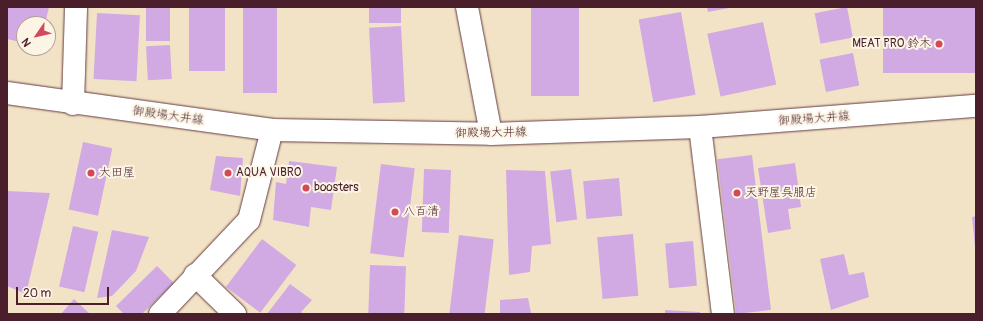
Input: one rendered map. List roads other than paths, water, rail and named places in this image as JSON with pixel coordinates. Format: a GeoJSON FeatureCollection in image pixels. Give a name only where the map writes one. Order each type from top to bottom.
{"type":"FeatureCollection","features":[{"type":"Feature","properties":{"kind":"main road"},"geometry":{"type":"LineString","coordinates":[[73,104],[76,7]]}},
{"type":"Feature","properties":{"kind":"main road"},"geometry":{"type":"LineString","coordinates":[[467,7],[491,134]]}},
{"type":"Feature","properties":{"kind":"main road","name":"御殿場大井線"},"geometry":{"type":"LineString","coordinates":[[7,93],[73,104],[272,130],[491,134],[700,127],[976,106]]}},
{"type":"Feature","properties":{"kind":"main road"},"geometry":{"type":"LineString","coordinates":[[700,127],[723,314]]}},
{"type":"Feature","properties":{"kind":"main road"},"geometry":{"type":"LineString","coordinates":[[160,314],[195,275],[249,220],[272,130]]}},
{"type":"Feature","properties":{"kind":"main road"},"geometry":{"type":"LineString","coordinates":[[195,275],[235,314]]}},
{"type":"Feature","properties":{"kind":"place","name":"MEAT PRO 鈴木"},"geometry":{"type":"Point","coordinates":[939,44]}},
{"type":"Feature","properties":{"kind":"place","name":"大田屋"},"geometry":{"type":"Point","coordinates":[91,173]}},
{"type":"Feature","properties":{"kind":"place","name":"AQUA VIBRO"},"geometry":{"type":"Point","coordinates":[228,173]}},
{"type":"Feature","properties":{"kind":"place","name":"boosters"},"geometry":{"type":"Point","coordinates":[306,188]}},
{"type":"Feature","properties":{"kind":"place","name":"天野屋呉服店"},"geometry":{"type":"Point","coordinates":[737,193]}},
{"type":"Feature","properties":{"kind":"place","name":"八百清"},"geometry":{"type":"Point","coordinates":[395,212]}}]}
